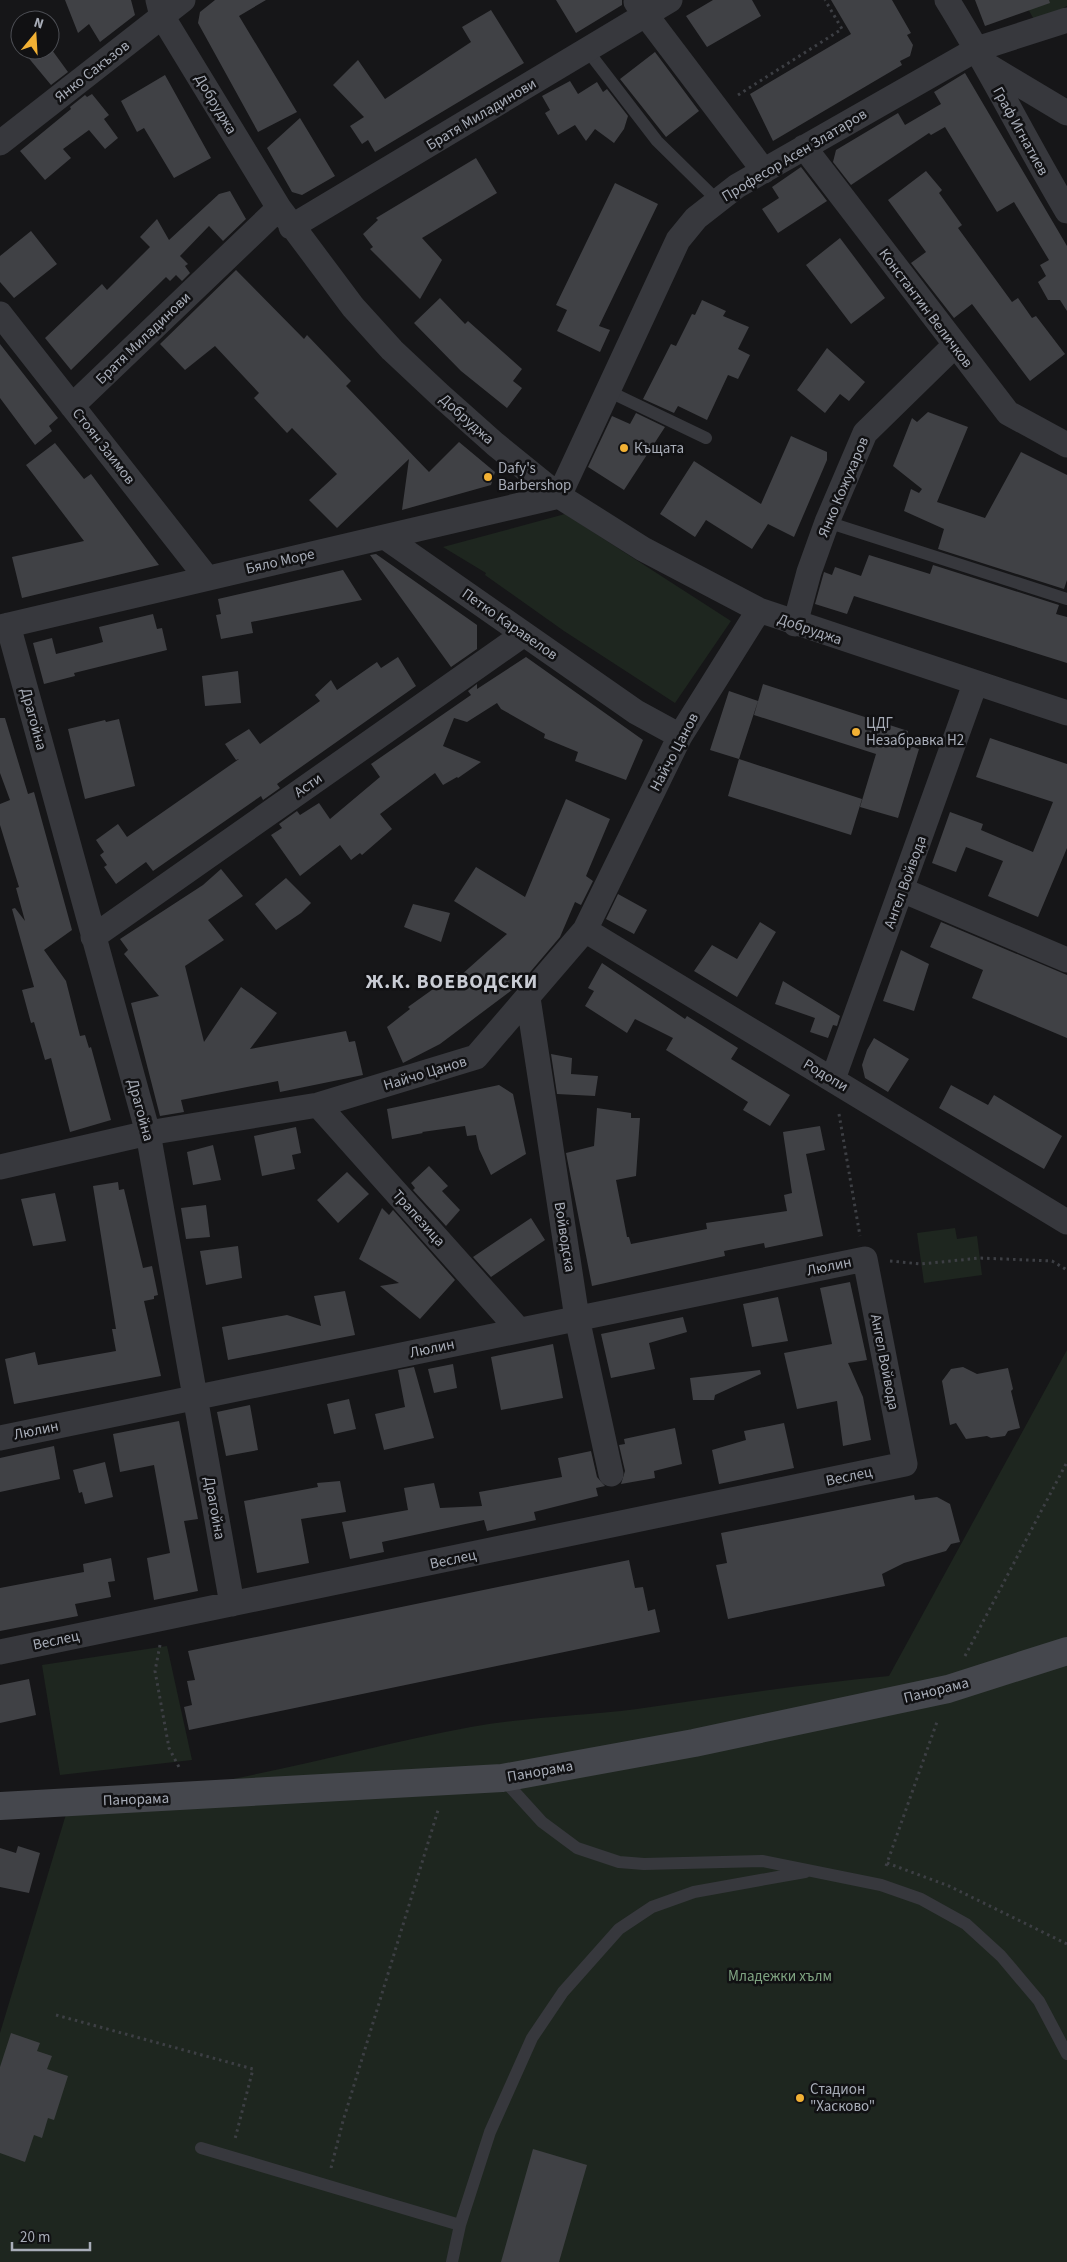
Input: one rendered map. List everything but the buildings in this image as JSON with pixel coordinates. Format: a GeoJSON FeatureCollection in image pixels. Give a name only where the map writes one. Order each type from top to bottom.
{"type":"FeatureCollection","features":[{"type":"Feature","properties":{"kind":"street","name":"Янко Сакъзов"},"geometry":{"type":"LineString","coordinates":[[0,143],[160,8],[183,0]]}},
{"type":"Feature","properties":{"kind":"street","name":"Братя Миладинови"},"geometry":{"type":"LineString","coordinates":[[72,406],[285,218],[587,50],[640,7],[670,0]]}},
{"type":"Feature","properties":{"kind":"street","name":"Граф Игнатиев"},"geometry":{"type":"LineString","coordinates":[[947,0],[1067,211]]}},
{"type":"Feature","properties":{"kind":"street"},"geometry":{"type":"LineString","coordinates":[[640,7],[764,171]]}},
{"type":"Feature","properties":{"kind":"street","name":"Добруджа"},"geometry":{"type":"LineString","coordinates":[[160,8],[285,218],[353,307],[392,350],[495,444],[560,496],[644,549],[759,610],[795,624],[1067,713]]}},
{"type":"Feature","properties":{"kind":"street","name":"Професор Асен Златаров"},"geometry":{"type":"LineString","coordinates":[[560,496],[678,240],[696,218],[717,200],[804,147],[978,52],[1067,20]]}},
{"type":"Feature","properties":{"kind":"street"},"geometry":{"type":"LineString","coordinates":[[978,52],[1067,113]]}},
{"type":"Feature","properties":{"kind":"street","name":"Константин Величков"},"geometry":{"type":"LineString","coordinates":[[804,147],[954,346],[1008,413],[1067,445]]}},
{"type":"Feature","properties":{"kind":"street","name":"Стоян Заимов"},"geometry":{"type":"LineString","coordinates":[[0,314],[207,578]]}},
{"type":"Feature","properties":{"kind":"street","name":"Янко Кожухаров"},"geometry":{"type":"LineString","coordinates":[[795,624],[809,572],[827,522],[865,433],[954,346]]}},
{"type":"Feature","properties":{"kind":"street","name":"Бяло Море"},"geometry":{"type":"LineString","coordinates":[[4,626],[560,496]]}},
{"type":"Feature","properties":{"kind":"street","name":"Петко Каравелов"},"geometry":{"type":"LineString","coordinates":[[385,537],[636,712],[680,736]]}},
{"type":"Feature","properties":{"kind":"street","name":"Найчо Цанов"},"geometry":{"type":"LineString","coordinates":[[0,1167],[148,1133],[318,1105],[476,1057],[585,930],[680,736],[759,610]]}},
{"type":"Feature","properties":{"kind":"street","name":"Драгойна"},"geometry":{"type":"LineString","coordinates":[[4,626],[148,1133],[232,1604]]}},
{"type":"Feature","properties":{"kind":"street","name":"Асти"},"geometry":{"type":"LineString","coordinates":[[93,937],[524,634]]}},
{"type":"Feature","properties":{"kind":"street","name":"Ангел Войвода"},"geometry":{"type":"LineString","coordinates":[[833,1079],[975,684]]}},
{"type":"Feature","properties":{"kind":"street"},"geometry":{"type":"LineString","coordinates":[[902,890],[1067,960]]}},
{"type":"Feature","properties":{"kind":"street","name":"Родопи"},"geometry":{"type":"LineString","coordinates":[[585,930],[1067,1222]]}},
{"type":"Feature","properties":{"kind":"street","name":"Войводска"},"geometry":{"type":"LineString","coordinates":[[528,998],[577,1318],[611,1474]]}},
{"type":"Feature","properties":{"kind":"street","name":"Трапезица"},"geometry":{"type":"LineString","coordinates":[[318,1105],[519,1330]]}},
{"type":"Feature","properties":{"kind":"street","name":"Ангел Войвода"},"geometry":{"type":"LineString","coordinates":[[865,1259],[905,1464]]}},
{"type":"Feature","properties":{"kind":"street","name":"Люлин"},"geometry":{"type":"LineString","coordinates":[[0,1438],[865,1259]]}},
{"type":"Feature","properties":{"kind":"street","name":"Веслец"},"geometry":{"type":"LineString","coordinates":[[0,1652],[905,1464]]}},
{"type":"Feature","properties":{"kind":"street","name":"Панорама"},"geometry":{"type":"LineString","coordinates":[[0,1806],[195,1797],[502,1778],[694,1743],[948,1689],[1067,1651]]}},
{"type":"Feature","properties":{"kind":"lane"},"geometry":{"type":"LineString","coordinates":[[587,50],[657,141],[717,200]]}},
{"type":"Feature","properties":{"kind":"lane"},"geometry":{"type":"LineString","coordinates":[[608,391],[706,438]]}},
{"type":"Feature","properties":{"kind":"lane"},"geometry":{"type":"LineString","coordinates":[[827,522],[1067,599]]}},
{"type":"Feature","properties":{"kind":"lane"},"geometry":{"type":"LineString","coordinates":[[502,1778],[542,1822],[577,1848],[619,1862],[644,1864],[762,1862],[817,1871],[881,1885],[921,1899],[966,1924],[1001,1956],[1039,2002],[1067,2054]]}},
{"type":"Feature","properties":{"kind":"lane"},"geometry":{"type":"LineString","coordinates":[[452,2262],[460,2225],[490,2132],[532,2038],[562,1992],[619,1929],[652,1908],[694,1892],[759,1879],[817,1871]]}},
{"type":"Feature","properties":{"kind":"lane"},"geometry":{"type":"LineString","coordinates":[[201,2148],[460,2225]]}},
{"type":"Feature","properties":{"kind":"path"},"geometry":{"type":"LineString","coordinates":[[716,108],[842,29],[825,0]]}},
{"type":"Feature","properties":{"kind":"path"},"geometry":{"type":"LineString","coordinates":[[833,1079],[865,1259],[921,1264],[980,1258],[1052,1261],[1067,1270]]}},
{"type":"Feature","properties":{"kind":"path"},"geometry":{"type":"LineString","coordinates":[[165,1618],[155,1671],[168,1748],[195,1797]]}},
{"type":"Feature","properties":{"kind":"path"},"geometry":{"type":"LineString","coordinates":[[326,2185],[343,2121],[447,1780]]}},
{"type":"Feature","properties":{"kind":"path"},"geometry":{"type":"LineString","coordinates":[[887,1864],[949,1886],[1067,1944]]}},
{"type":"Feature","properties":{"kind":"path"},"geometry":{"type":"LineString","coordinates":[[56,2016],[253,2069],[230,2157]]}},
{"type":"Feature","properties":{"kind":"green space"},"geometry":{"type":"Polygon","coordinates":[[[1023,0],[1067,0],[1067,6],[1036,23],[1023,0]]]}},
{"type":"Feature","properties":{"kind":"green space"},"geometry":{"type":"Polygon","coordinates":[[[565,514],[731,621],[675,703],[564,631],[485,575],[486,573],[443,547],[565,514]]]}},
{"type":"Feature","properties":{"kind":"green space"},"geometry":{"type":"Polygon","coordinates":[[[955,1228],[957,1239],[977,1236],[982,1275],[924,1283],[917,1233],[955,1228]]]}},
{"type":"Feature","properties":{"kind":"green space","name":"Младежки хълм"},"geometry":{"type":"Polygon","coordinates":[[[1067,1350],[1067,2262],[0,2262],[0,2033],[70,1801],[121,1797],[222,1781],[471,1727],[637,1709],[889,1676],[1067,1350]]]}},
{"type":"Feature","properties":{"kind":"green space"},"geometry":{"type":"Polygon","coordinates":[[[167,1646],[192,1760],[60,1775],[42,1665],[167,1646]]]}},
{"type":"Feature","properties":{"kind":"place","name":"Къщата"},"geometry":{"type":"Point","coordinates":[624,448]}},
{"type":"Feature","properties":{"kind":"place","name":"Dafy's Barbershop"},"geometry":{"type":"Point","coordinates":[488,477]}},
{"type":"Feature","properties":{"kind":"place","name":"ЦДГ Незабравка Н2"},"geometry":{"type":"Point","coordinates":[856,732]}},
{"type":"Feature","properties":{"kind":"place","name":"Стадион \"Хасково\""},"geometry":{"type":"Point","coordinates":[800,2098]}},
{"type":"Feature","properties":{"kind":"district","name":"Ж.К. ВОЕВОДСКИ"},"geometry":{"type":"Point","coordinates":[452,981]}}]}
